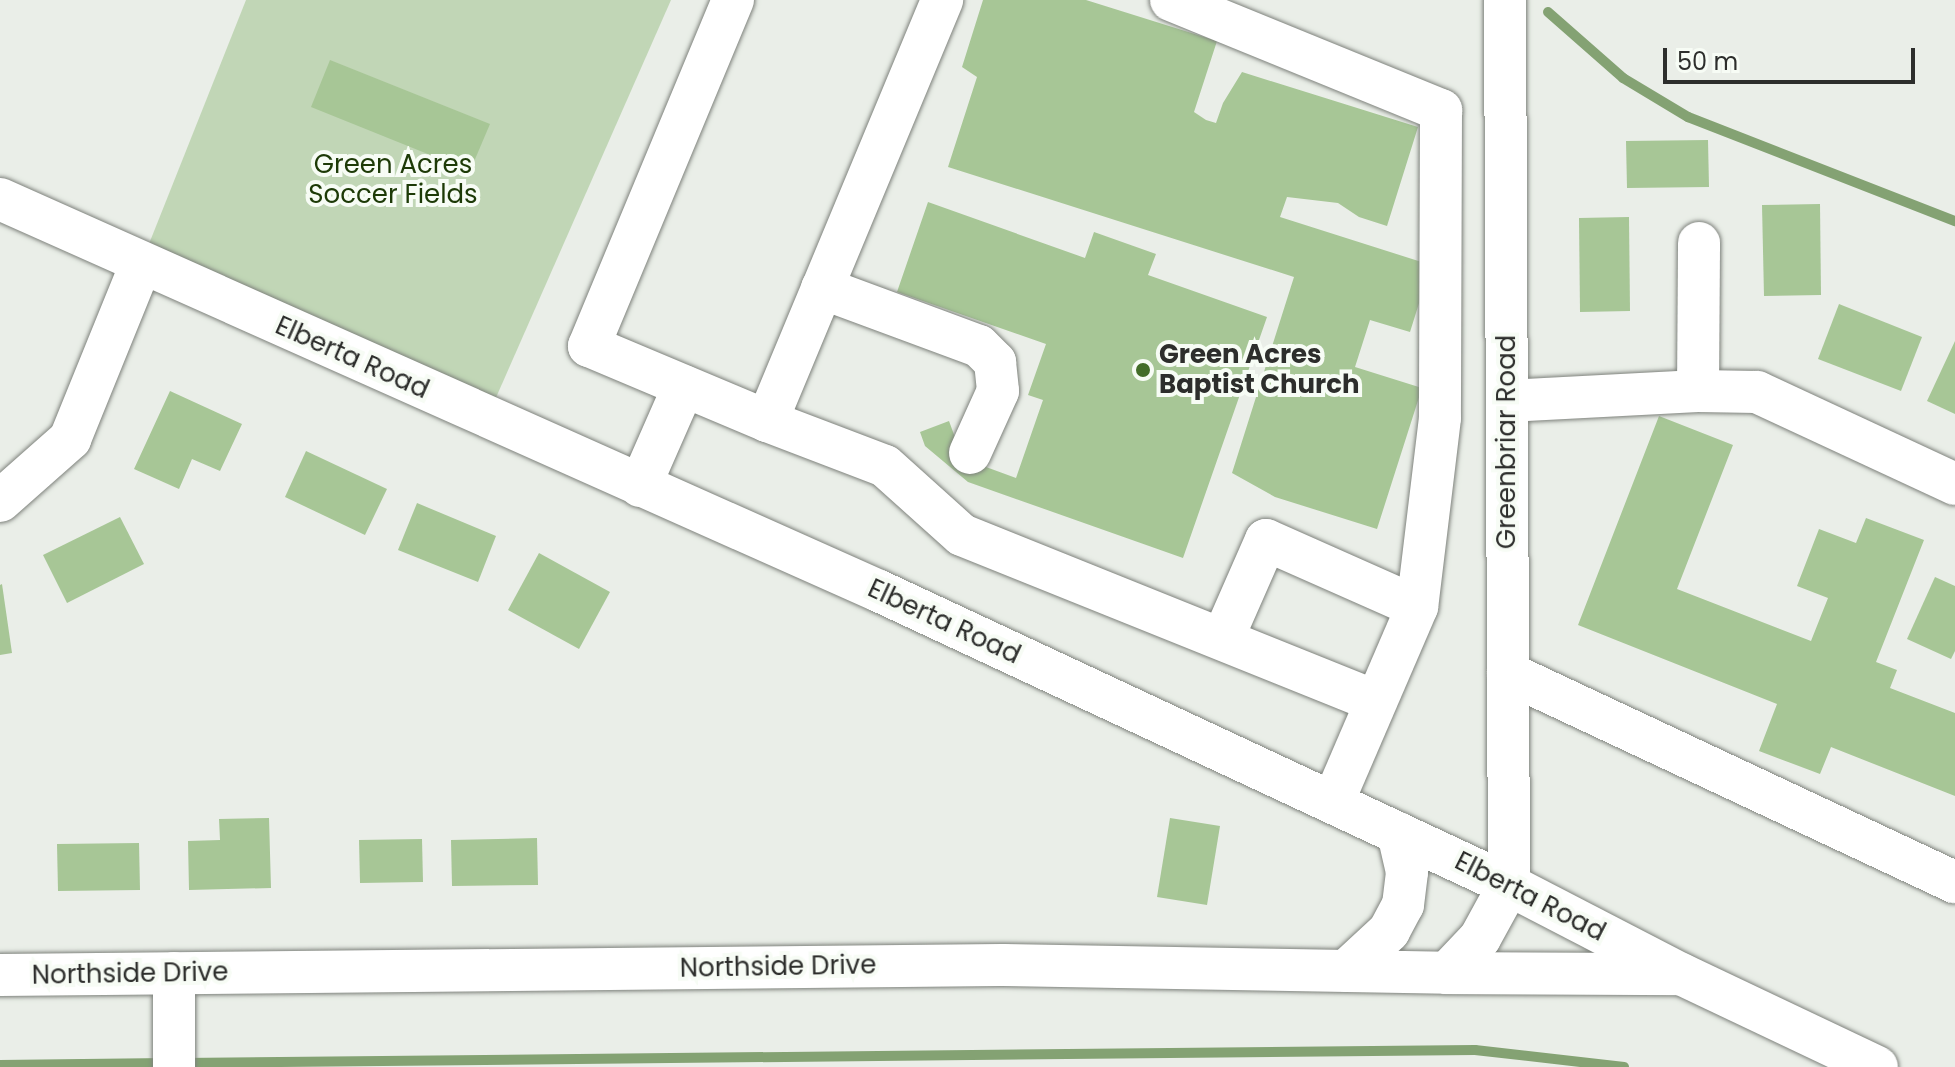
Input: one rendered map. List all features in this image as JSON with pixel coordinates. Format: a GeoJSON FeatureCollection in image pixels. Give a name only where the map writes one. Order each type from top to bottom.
{"type":"FeatureCollection","features":[{"type":"Feature","properties":{"kind":"street"},"geometry":{"type":"LineString","coordinates":[[733,0],[589,346],[767,421],[885,466],[962,535],[1375,701]]}},
{"type":"Feature","properties":{"kind":"street"},"geometry":{"type":"LineString","coordinates":[[767,421],[942,0]]}},
{"type":"Feature","properties":{"kind":"street"},"geometry":{"type":"LineString","coordinates":[[1171,0],[1441,110],[1440,418],[1417,607],[1333,802]]}},
{"type":"Feature","properties":{"kind":"street","name":"Greenbriar Road"},"geometry":{"type":"LineString","coordinates":[[1505,0],[1509,885]]}},
{"type":"Feature","properties":{"kind":"street","name":"Elberta Road"},"geometry":{"type":"LineString","coordinates":[[0,199],[879,591],[1509,885],[1681,974],[1877,1067]]}},
{"type":"Feature","properties":{"kind":"street"},"geometry":{"type":"LineString","coordinates":[[1698,391],[1699,243]]}},
{"type":"Feature","properties":{"kind":"street"},"geometry":{"type":"LineString","coordinates":[[0,501],[70,439],[141,264]]}},
{"type":"Feature","properties":{"kind":"street"},"geometry":{"type":"LineString","coordinates":[[822,288],[979,346],[995,362],[998,391],[962,462],[926,500]]}},
{"type":"Feature","properties":{"kind":"street"},"geometry":{"type":"LineString","coordinates":[[640,486],[684,386]]}},
{"type":"Feature","properties":{"kind":"street"},"geometry":{"type":"LineString","coordinates":[[1507,401],[1698,391],[1757,392],[1955,484]]}},
{"type":"Feature","properties":{"kind":"street"},"geometry":{"type":"LineString","coordinates":[[1223,638],[1266,540],[1417,607]]}},
{"type":"Feature","properties":{"kind":"street"},"geometry":{"type":"LineString","coordinates":[[1508,673],[1955,882]]}},
{"type":"Feature","properties":{"kind":"street"},"geometry":{"type":"LineString","coordinates":[[1346,971],[1389,931],[1403,905],[1407,872],[1398,833]]}},
{"type":"Feature","properties":{"kind":"street"},"geometry":{"type":"LineString","coordinates":[[1447,973],[1480,938],[1509,885]]}},
{"type":"Feature","properties":{"kind":"street","name":"Northside Drive"},"geometry":{"type":"LineString","coordinates":[[0,975],[1004,965],[1681,974]]}},
{"type":"Feature","properties":{"kind":"street"},"geometry":{"type":"LineString","coordinates":[[174,973],[174,1067]]}},
{"type":"Feature","properties":{"kind":"green space","name":"Green Acres Soccer Fields"},"geometry":{"type":"Polygon","coordinates":[[[246,0],[671,0],[487,418],[141,264],[246,0]]]}},
{"type":"Feature","properties":{"kind":"building"},"geometry":{"type":"Polygon","coordinates":[[[983,0],[1086,0],[1217,41],[1194,112],[1216,123],[1223,103],[1242,72],[1418,127],[1387,226],[1359,217],[1338,203],[1287,197],[1280,217],[1431,265],[1410,332],[1370,320],[1355,367],[1422,388],[1377,529],[1275,497],[1232,473],[1294,277],[948,167],[977,77],[962,67],[983,0]]]}},
{"type":"Feature","properties":{"kind":"building"},"geometry":{"type":"Polygon","coordinates":[[[330,60],[490,124],[470,171],[311,107],[330,60]]]}},
{"type":"Feature","properties":{"kind":"building"},"geometry":{"type":"Polygon","coordinates":[[[1708,140],[1709,187],[1627,188],[1626,141],[1708,140]]]}},
{"type":"Feature","properties":{"kind":"building","name":"Green Acres Baptist Church"},"geometry":{"type":"Polygon","coordinates":[[[928,202],[1085,258],[1094,232],[1156,254],[1148,275],[1267,317],[1183,558],[968,482],[925,446],[920,432],[949,421],[956,440],[986,467],[1016,478],[1043,400],[1028,395],[1046,344],[897,292],[928,202]]]}},
{"type":"Feature","properties":{"kind":"building"},"geometry":{"type":"Polygon","coordinates":[[[1820,204],[1821,295],[1764,296],[1762,205],[1820,204]]]}},
{"type":"Feature","properties":{"kind":"building"},"geometry":{"type":"Polygon","coordinates":[[[1629,217],[1630,311],[1580,312],[1579,218],[1629,217]]]}},
{"type":"Feature","properties":{"kind":"building"},"geometry":{"type":"Polygon","coordinates":[[[1839,304],[1922,337],[1901,391],[1818,359],[1839,304]]]}},
{"type":"Feature","properties":{"kind":"building"},"geometry":{"type":"Polygon","coordinates":[[[1955,341],[1955,414],[1927,401],[1955,341]]]}},
{"type":"Feature","properties":{"kind":"building"},"geometry":{"type":"Polygon","coordinates":[[[170,391],[242,424],[220,471],[192,459],[179,489],[134,469],[170,391]]]}},
{"type":"Feature","properties":{"kind":"building"},"geometry":{"type":"Polygon","coordinates":[[[1659,416],[1733,445],[1677,589],[1811,641],[1828,598],[1797,586],[1819,529],[1856,543],[1866,518],[1924,540],[1876,662],[1897,670],[1890,688],[1955,713],[1955,796],[1831,747],[1820,774],[1759,751],[1777,704],[1578,625],[1659,416]]]}},
{"type":"Feature","properties":{"kind":"building"},"geometry":{"type":"Polygon","coordinates":[[[306,451],[387,489],[365,535],[285,497],[306,451]]]}},
{"type":"Feature","properties":{"kind":"building"},"geometry":{"type":"Polygon","coordinates":[[[417,503],[496,536],[478,582],[398,550],[417,503]]]}},
{"type":"Feature","properties":{"kind":"building"},"geometry":{"type":"Polygon","coordinates":[[[120,517],[144,564],[67,603],[43,555],[120,517]]]}},
{"type":"Feature","properties":{"kind":"building"},"geometry":{"type":"Polygon","coordinates":[[[539,553],[610,592],[579,649],[508,610],[539,553]]]}},
{"type":"Feature","properties":{"kind":"building"},"geometry":{"type":"Polygon","coordinates":[[[1935,577],[1955,586],[1955,651],[1951,659],[1907,639],[1935,577]]]}},
{"type":"Feature","properties":{"kind":"building"},"geometry":{"type":"Polygon","coordinates":[[[0,585],[12,653],[0,655],[0,585]]]}},
{"type":"Feature","properties":{"kind":"building"},"geometry":{"type":"Polygon","coordinates":[[[269,818],[271,888],[189,890],[188,841],[220,840],[219,819],[269,818]]]}},
{"type":"Feature","properties":{"kind":"building"},"geometry":{"type":"Polygon","coordinates":[[[1170,818],[1220,826],[1207,905],[1157,897],[1170,818]]]}},
{"type":"Feature","properties":{"kind":"building"},"geometry":{"type":"Polygon","coordinates":[[[537,838],[538,885],[452,886],[451,840],[537,838]]]}},
{"type":"Feature","properties":{"kind":"building"},"geometry":{"type":"Polygon","coordinates":[[[422,839],[423,882],[360,883],[359,840],[422,839]]]}},
{"type":"Feature","properties":{"kind":"building"},"geometry":{"type":"Polygon","coordinates":[[[139,843],[140,890],[58,891],[57,844],[139,843]]]}},
{"type":"Feature","properties":{"kind":"waterway"},"geometry":{"type":"LineString","coordinates":[[1548,12],[1623,78],[1688,117],[1955,221]]}},
{"type":"Feature","properties":{"kind":"waterway"},"geometry":{"type":"LineString","coordinates":[[182,1063],[1475,1050],[1624,1067]]}},
{"type":"Feature","properties":{"kind":"waterway"},"geometry":{"type":"LineString","coordinates":[[0,1065],[166,1063]]}},
{"type":"Feature","properties":{"kind":"place","name":"Green Acres Baptist Church"},"geometry":{"type":"Point","coordinates":[1143,370]}}]}
